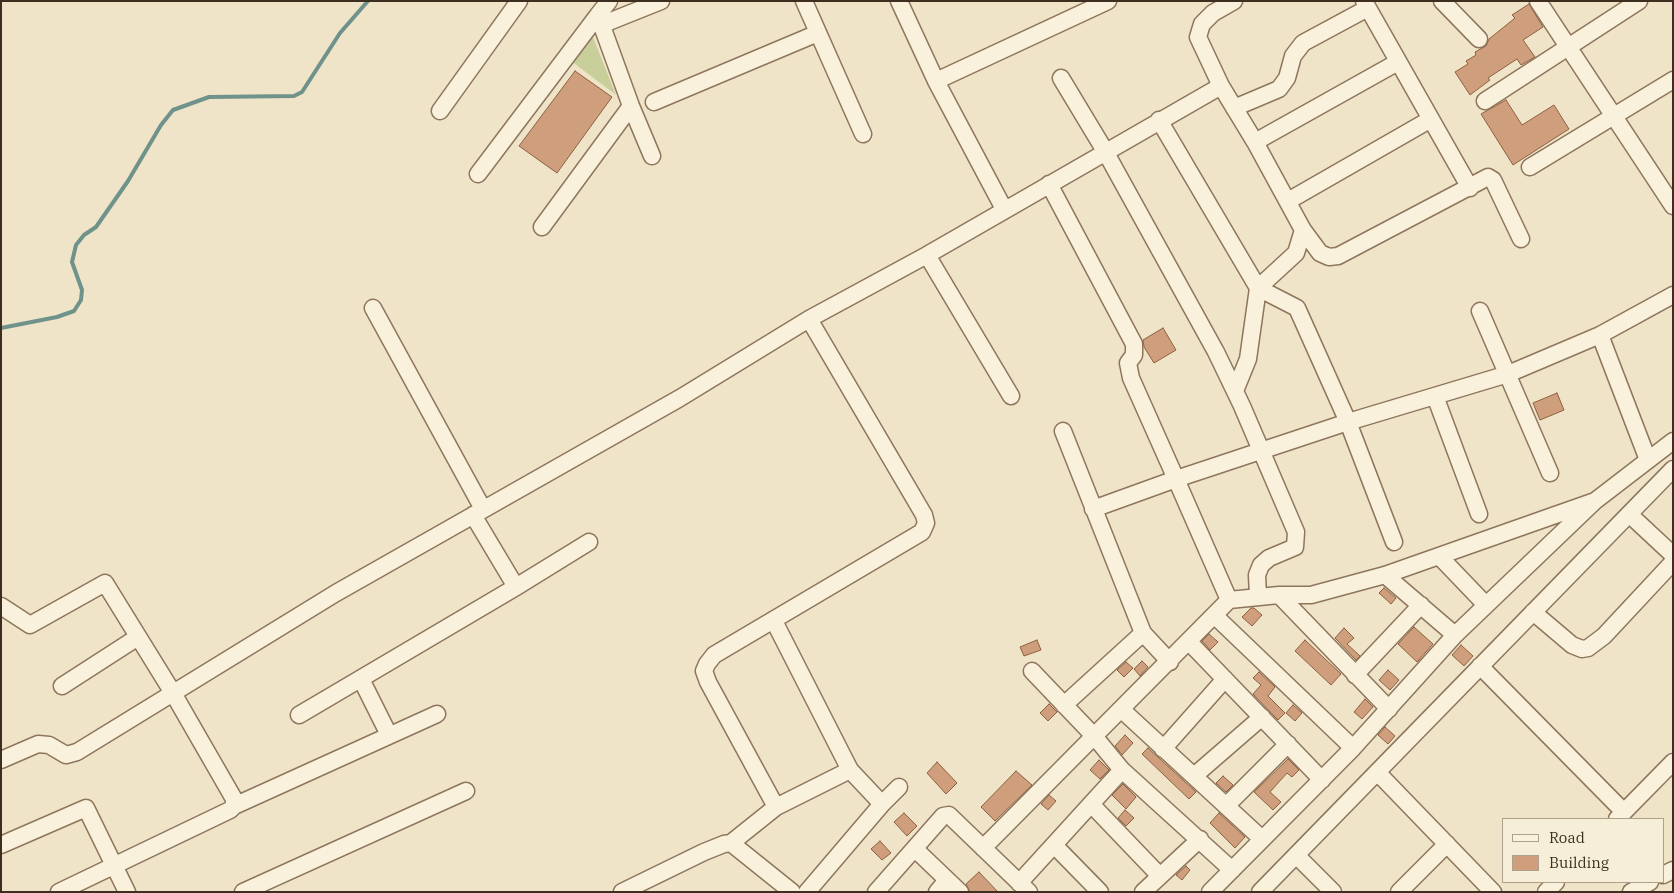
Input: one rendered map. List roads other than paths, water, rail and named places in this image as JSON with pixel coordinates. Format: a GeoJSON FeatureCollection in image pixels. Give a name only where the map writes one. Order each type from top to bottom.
{"type":"FeatureCollection","features":[{"type":"Feature","properties":{"kind":"street"},"geometry":{"type":"LineString","coordinates":[[440,111],[519,1]]}},
{"type":"Feature","properties":{"kind":"street"},"geometry":{"type":"LineString","coordinates":[[478,174],[600,20],[609,1]]}},
{"type":"Feature","properties":{"kind":"street"},"geometry":{"type":"LineString","coordinates":[[600,20],[661,1]]}},
{"type":"Feature","properties":{"kind":"street"},"geometry":{"type":"LineString","coordinates":[[804,1],[863,134]]}},
{"type":"Feature","properties":{"kind":"street"},"geometry":{"type":"LineString","coordinates":[[899,1],[936,81],[1004,209]]}},
{"type":"Feature","properties":{"kind":"street"},"geometry":{"type":"LineString","coordinates":[[936,81],[1108,1]]}},
{"type":"Feature","properties":{"kind":"street"},"geometry":{"type":"LineString","coordinates":[[1234,1],[1213,13],[1202,24],[1198,38],[1221,86],[1255,142],[1303,230],[1320,253],[1329,257],[1338,256],[1488,177],[1491,178],[1521,239]]}},
{"type":"Feature","properties":{"kind":"street"},"geometry":{"type":"LineString","coordinates":[[1442,1],[1479,39]]}},
{"type":"Feature","properties":{"kind":"street"},"geometry":{"type":"LineString","coordinates":[[1485,101],[1566,46],[1639,1]]}},
{"type":"Feature","properties":{"kind":"street"},"geometry":{"type":"LineString","coordinates":[[1234,108],[1279,89],[1287,78],[1293,56],[1303,43],[1366,4],[1470,188]]}},
{"type":"Feature","properties":{"kind":"street"},"geometry":{"type":"LineString","coordinates":[[1546,4],[1566,46],[1673,206]]}},
{"type":"Feature","properties":{"kind":"street"},"geometry":{"type":"LineString","coordinates":[[600,20],[631,106],[652,156]]}},
{"type":"Feature","properties":{"kind":"street"},"geometry":{"type":"LineString","coordinates":[[654,102],[818,33]]}},
{"type":"Feature","properties":{"kind":"street"},"geometry":{"type":"LineString","coordinates":[[1255,142],[1398,62]]}},
{"type":"Feature","properties":{"kind":"street"},"geometry":{"type":"LineString","coordinates":[[1061,78],[1105,151],[1216,352],[1235,391],[1296,532],[1297,540],[1295,547],[1269,558],[1261,565],[1257,574],[1258,597]]}},
{"type":"Feature","properties":{"kind":"street"},"geometry":{"type":"LineString","coordinates":[[1530,167],[1673,80]]}},
{"type":"Feature","properties":{"kind":"street"},"geometry":{"type":"LineString","coordinates":[[1,760],[38,744],[49,745],[66,755],[77,752],[336,593],[680,398],[809,319],[927,255],[1004,209],[1221,86]]}},
{"type":"Feature","properties":{"kind":"street"},"geometry":{"type":"LineString","coordinates":[[542,227],[631,106]]}},
{"type":"Feature","properties":{"kind":"street"},"geometry":{"type":"LineString","coordinates":[[1288,201],[1430,119]]}},
{"type":"Feature","properties":{"kind":"street"},"geometry":{"type":"LineString","coordinates":[[1159,120],[1258,288],[1297,308],[1348,422],[1394,542]]}},
{"type":"Feature","properties":{"kind":"street"},"geometry":{"type":"LineString","coordinates":[[1048,184],[1134,344],[1134,356],[1128,363],[1132,378],[1229,600]]}},
{"type":"Feature","properties":{"kind":"street"},"geometry":{"type":"LineString","coordinates":[[1235,391],[1248,359],[1258,288],[1296,253],[1303,230]]}},
{"type":"Feature","properties":{"kind":"street"},"geometry":{"type":"LineString","coordinates":[[927,255],[1011,396]]}},
{"type":"Feature","properties":{"kind":"street"},"geometry":{"type":"LineString","coordinates":[[1093,509],[1176,479],[1348,422],[1508,374],[1600,335],[1673,295]]}},
{"type":"Feature","properties":{"kind":"street"},"geometry":{"type":"LineString","coordinates":[[373,308],[516,588]]}},
{"type":"Feature","properties":{"kind":"street"},"geometry":{"type":"LineString","coordinates":[[1480,310],[1550,473]]}},
{"type":"Feature","properties":{"kind":"street"},"geometry":{"type":"LineString","coordinates":[[776,807],[704,671],[714,655],[922,532],[926,523],[924,515],[809,319]]}},
{"type":"Feature","properties":{"kind":"street"},"geometry":{"type":"LineString","coordinates":[[1600,335],[1648,460]]}},
{"type":"Feature","properties":{"kind":"street"},"geometry":{"type":"LineString","coordinates":[[1435,396],[1479,514]]}},
{"type":"Feature","properties":{"kind":"street"},"geometry":{"type":"LineString","coordinates":[[1063,431],[1143,633],[1170,662]]}},
{"type":"Feature","properties":{"kind":"street"},"geometry":{"type":"LineString","coordinates":[[1210,892],[1353,748],[1455,635],[1595,501],[1673,441]]}},
{"type":"Feature","properties":{"kind":"street"},"geometry":{"type":"LineString","coordinates":[[1260,892],[1673,469]]}},
{"type":"Feature","properties":{"kind":"street"},"geometry":{"type":"LineString","coordinates":[[983,848],[1170,662],[1229,600],[1279,595],[1311,595],[1385,575],[1595,501]]}},
{"type":"Feature","properties":{"kind":"street"},"geometry":{"type":"LineString","coordinates":[[1629,514],[1673,555]]}},
{"type":"Feature","properties":{"kind":"street"},"geometry":{"type":"LineString","coordinates":[[299,715],[516,588],[589,542]]}},
{"type":"Feature","properties":{"kind":"street"},"geometry":{"type":"LineString","coordinates":[[1438,556],[1486,605]]}},
{"type":"Feature","properties":{"kind":"street"},"geometry":{"type":"LineString","coordinates":[[1533,612],[1572,645],[1582,649],[1588,648],[1604,636],[1673,562]]}},
{"type":"Feature","properties":{"kind":"street"},"geometry":{"type":"LineString","coordinates":[[1385,575],[1455,635]]}},
{"type":"Feature","properties":{"kind":"street"},"geometry":{"type":"LineString","coordinates":[[1,606],[30,625],[104,582],[173,693],[234,799],[234,806]]}},
{"type":"Feature","properties":{"kind":"street"},"geometry":{"type":"LineString","coordinates":[[1279,595],[1389,709]]}},
{"type":"Feature","properties":{"kind":"street"},"geometry":{"type":"LineString","coordinates":[[1355,675],[1421,605]]}},
{"type":"Feature","properties":{"kind":"street"},"geometry":{"type":"LineString","coordinates":[[1214,615],[1353,748]]}},
{"type":"Feature","properties":{"kind":"street"},"geometry":{"type":"LineString","coordinates":[[774,621],[850,770],[882,804]]}},
{"type":"Feature","properties":{"kind":"street"},"geometry":{"type":"LineString","coordinates":[[1064,705],[1143,633]]}},
{"type":"Feature","properties":{"kind":"street"},"geometry":{"type":"LineString","coordinates":[[62,686],[138,637]]}},
{"type":"Feature","properties":{"kind":"street"},"geometry":{"type":"LineString","coordinates":[[1189,642],[1322,780]]}},
{"type":"Feature","properties":{"kind":"street"},"geometry":{"type":"LineString","coordinates":[[1480,666],[1620,816],[1673,762]]}},
{"type":"Feature","properties":{"kind":"street"},"geometry":{"type":"LineString","coordinates":[[1032,671],[1094,736],[1122,770],[1232,870]]}},
{"type":"Feature","properties":{"kind":"street"},"geometry":{"type":"LineString","coordinates":[[361,679],[389,735]]}},
{"type":"Feature","properties":{"kind":"street"},"geometry":{"type":"LineString","coordinates":[[1163,749],[1225,679]]}},
{"type":"Feature","properties":{"kind":"street"},"geometry":{"type":"LineString","coordinates":[[1122,710],[1262,838]]}},
{"type":"Feature","properties":{"kind":"street"},"geometry":{"type":"LineString","coordinates":[[59,892],[230,810],[234,806],[437,714]]}},
{"type":"Feature","properties":{"kind":"street"},"geometry":{"type":"LineString","coordinates":[[1194,776],[1262,716]]}},
{"type":"Feature","properties":{"kind":"street"},"geometry":{"type":"LineString","coordinates":[[1226,806],[1288,744]]}},
{"type":"Feature","properties":{"kind":"street"},"geometry":{"type":"LineString","coordinates":[[730,844],[776,807],[850,770]]}},
{"type":"Feature","properties":{"kind":"street"},"geometry":{"type":"LineString","coordinates":[[876,892],[943,816],[949,815],[1024,887],[1054,845],[1122,770]]}},
{"type":"Feature","properties":{"kind":"street"},"geometry":{"type":"LineString","coordinates":[[1377,772],[1493,892]]}},
{"type":"Feature","properties":{"kind":"street"},"geometry":{"type":"LineString","coordinates":[[807,892],[882,804],[899,787]]}},
{"type":"Feature","properties":{"kind":"street"},"geometry":{"type":"LineString","coordinates":[[243,892],[278,885],[466,791]]}},
{"type":"Feature","properties":{"kind":"street"},"geometry":{"type":"LineString","coordinates":[[1092,805],[1159,875]]}},
{"type":"Feature","properties":{"kind":"street"},"geometry":{"type":"LineString","coordinates":[[1,845],[86,808],[127,892]]}},
{"type":"Feature","properties":{"kind":"street"},"geometry":{"type":"LineString","coordinates":[[1143,892],[1159,875],[1200,839]]}},
{"type":"Feature","properties":{"kind":"street"},"geometry":{"type":"LineString","coordinates":[[622,892],[724,844],[730,844],[792,892]]}},
{"type":"Feature","properties":{"kind":"street"},"geometry":{"type":"LineString","coordinates":[[1399,892],[1447,844]]}},
{"type":"Feature","properties":{"kind":"street"},"geometry":{"type":"LineString","coordinates":[[1054,845],[1100,892]]}},
{"type":"Feature","properties":{"kind":"street"},"geometry":{"type":"LineString","coordinates":[[915,849],[942,886],[960,892]]}},
{"type":"Feature","properties":{"kind":"street"},"geometry":{"type":"LineString","coordinates":[[1296,855],[1333,892]]}},
{"type":"Feature","properties":{"kind":"street"},"geometry":{"type":"LineString","coordinates":[[1546,892],[1555,883]]}},
{"type":"Feature","properties":{"kind":"street"},"geometry":{"type":"LineString","coordinates":[[1631,892],[1648,883]]}},
{"type":"Feature","properties":{"kind":"waterway"},"geometry":{"type":"LineString","coordinates":[[1,328],[57,317],[74,311],[81,300],[82,290],[72,262],[76,245],[84,235],[96,227],[128,181],[161,125],[173,110],[209,97],[294,96],[302,92],[340,33],[368,1]]}}]}
